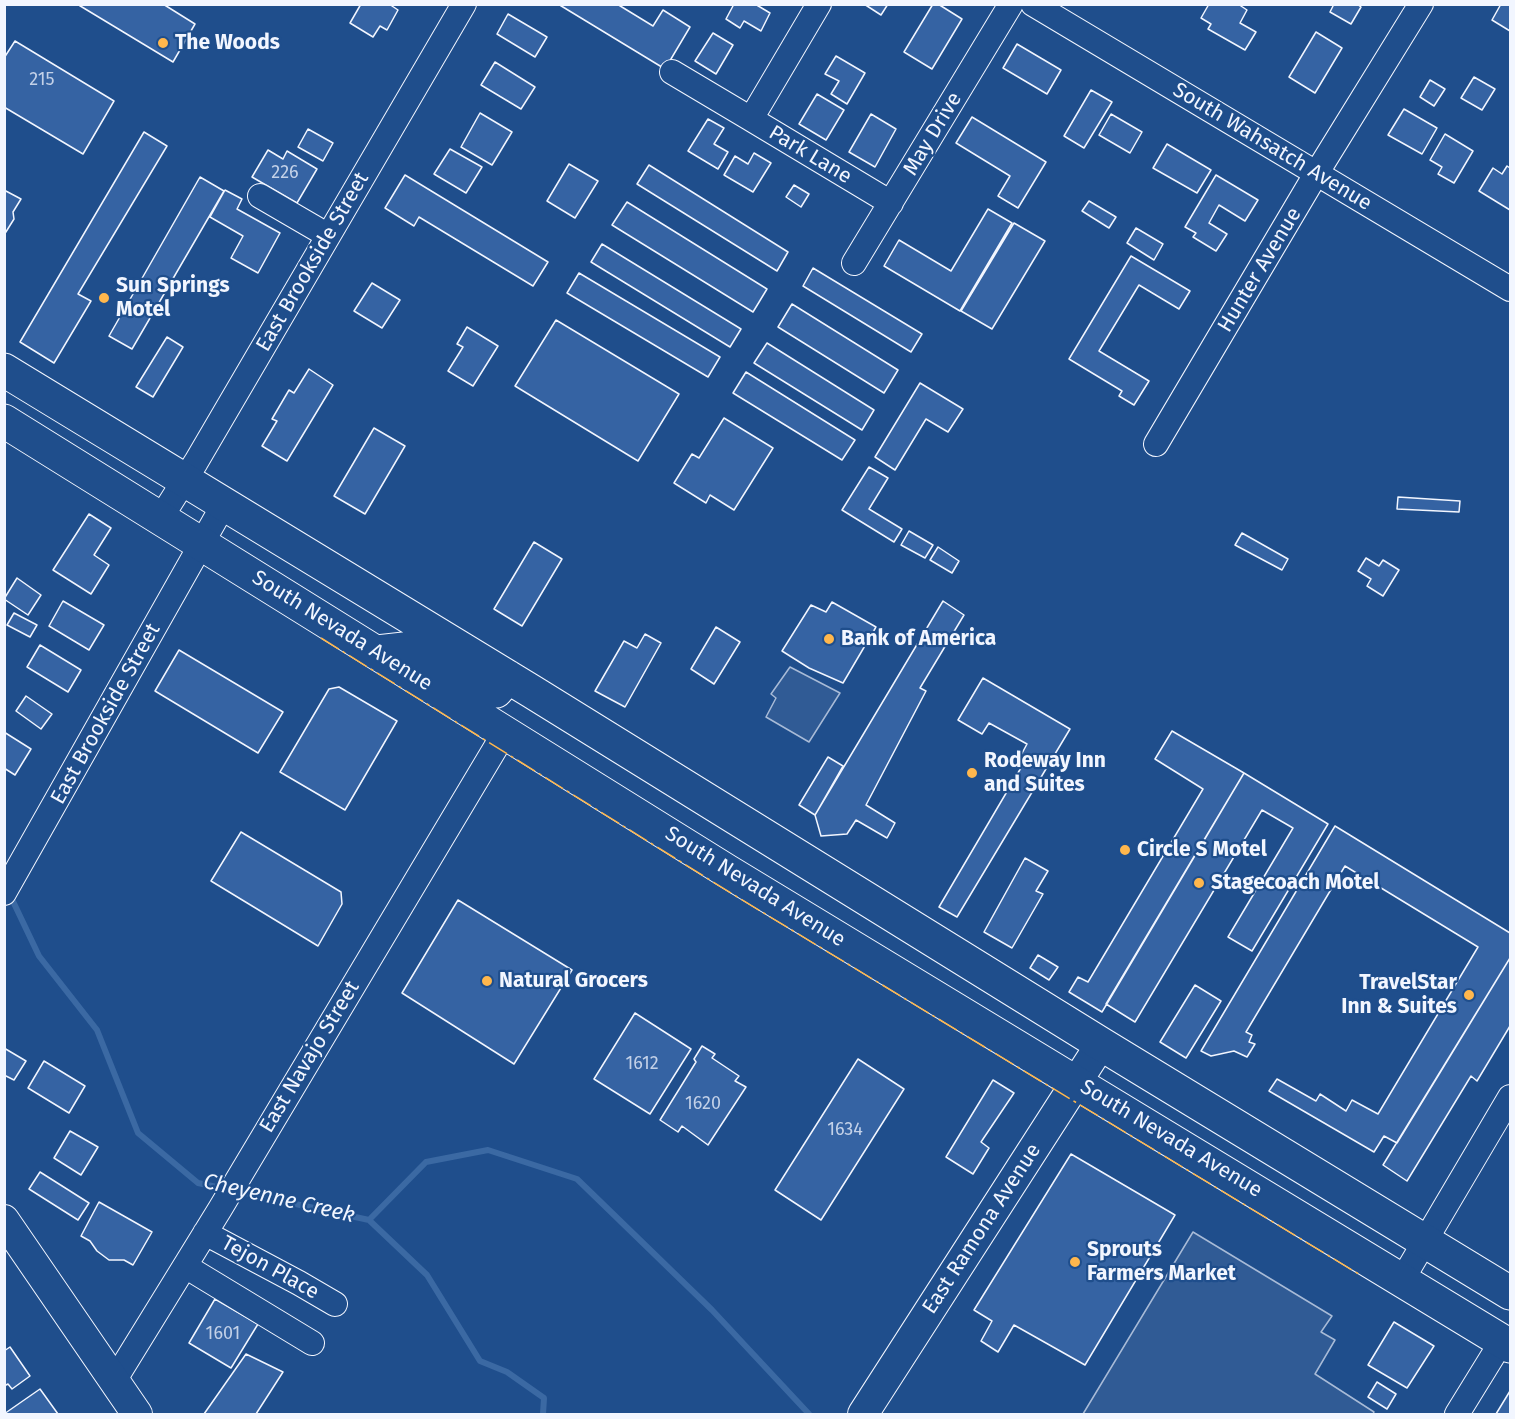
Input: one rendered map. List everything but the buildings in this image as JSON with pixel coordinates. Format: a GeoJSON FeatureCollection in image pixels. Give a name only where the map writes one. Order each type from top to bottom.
{"type":"FeatureCollection","features":[{"type":"Feature","properties":{"kind":"highway","name":"South Nevada Avenue"},"geometry":{"type":"LineString","coordinates":[[4,370],[1510,1293]]}},
{"type":"Feature","properties":{"kind":"highway","name":"South Nevada Avenue"},"geometry":{"type":"LineString","coordinates":[[4,421],[736,876],[1402,1280],[1508,1340]]}},
{"type":"Feature","properties":{"kind":"highway"},"geometry":{"type":"LineString","coordinates":[[376,652],[413,648],[481,689],[496,691],[508,677]]}},
{"type":"Feature","properties":{"kind":"highway"},"geometry":{"type":"LineString","coordinates":[[505,732],[530,725],[549,727],[588,752],[633,754]]}},
{"type":"Feature","properties":{"kind":"main road","name":"East Ramona Avenue"},"geometry":{"type":"LineString","coordinates":[[863,1414],[1101,1044]]}},
{"type":"Feature","properties":{"kind":"main road"},"geometry":{"type":"LineString","coordinates":[[4,1220],[137,1414]]}},
{"type":"Feature","properties":{"kind":"street","name":"East Brookside Street"},"geometry":{"type":"LineString","coordinates":[[160,519],[464,4]]}},
{"type":"Feature","properties":{"kind":"street","name":"Park Lane"},"geometry":{"type":"LineString","coordinates":[[819,4],[751,119],[891,203]]}},
{"type":"Feature","properties":{"kind":"street","name":"May Drive"},"geometry":{"type":"LineString","coordinates":[[854,263],[1011,4]]}},
{"type":"Feature","properties":{"kind":"street","name":"South Wahsatch Avenue"},"geometry":{"type":"LineString","coordinates":[[1033,4],[1510,289]]}},
{"type":"Feature","properties":{"kind":"street","name":"Hunter Avenue"},"geometry":{"type":"LineString","coordinates":[[1156,444],[1316,174],[1421,4]]}},
{"type":"Feature","properties":{"kind":"street"},"geometry":{"type":"LineString","coordinates":[[672,72],[751,119]]}},
{"type":"Feature","properties":{"kind":"street"},"geometry":{"type":"LineString","coordinates":[[260,196],[327,235]]}},
{"type":"Feature","properties":{"kind":"street","name":"East Brookside Street"},"geometry":{"type":"LineString","coordinates":[[4,893],[224,504]]}},
{"type":"Feature","properties":{"kind":"street","name":"East Navajo Street"},"geometry":{"type":"LineString","coordinates":[[114,1381],[220,1209],[505,732]]}},
{"type":"Feature","properties":{"kind":"street"},"geometry":{"type":"LineString","coordinates":[[1402,1280],[1510,1097]]}},
{"type":"Feature","properties":{"kind":"street","name":"Tejon Place"},"geometry":{"type":"LineString","coordinates":[[205,1233],[299,1282],[335,1304]]}},
{"type":"Feature","properties":{"kind":"street"},"geometry":{"type":"LineString","coordinates":[[184,1266],[312,1343]]}},
{"type":"Feature","properties":{"kind":"street"},"geometry":{"type":"LineString","coordinates":[[1457,1414],[1508,1340]]}},
{"type":"Feature","properties":{"kind":"shaded area"},"geometry":{"type":"Polygon","coordinates":[[[790,667],[840,693],[809,742],[766,717],[776,698],[771,694],[790,667]]]}},
{"type":"Feature","properties":{"kind":"shaded area"},"geometry":{"type":"Polygon","coordinates":[[[1193,1232],[1332,1316],[1321,1332],[1335,1340],[1315,1374],[1374,1412],[1373,1414],[1083,1414],[1193,1232]]]}},
{"type":"Feature","properties":{"kind":"waterway","name":"Cheyenne Creek"},"geometry":{"type":"LineString","coordinates":[[10,895],[39,956],[97,1030],[138,1133],[198,1183],[226,1189]]}},
{"type":"Feature","properties":{"kind":"waterway","name":"Cheyenne Creek"},"geometry":{"type":"LineString","coordinates":[[236,1191],[369,1220],[426,1162],[488,1150],[577,1179],[712,1310],[809,1414]]}},
{"type":"Feature","properties":{"kind":"waterway"},"geometry":{"type":"LineString","coordinates":[[369,1220],[427,1275],[480,1361],[507,1372],[544,1398],[543,1414]]}},
{"type":"Feature","properties":{"kind":"power"},"geometry":{"type":"LineString","coordinates":[[321,638],[739,898],[1362,1276]]}},
{"type":"Feature","properties":{"kind":"place","name":"The Woods"},"geometry":{"type":"Point","coordinates":[163,43]}},
{"type":"Feature","properties":{"kind":"place","name":"Sun Springs Motel"},"geometry":{"type":"Point","coordinates":[104,298]}},
{"type":"Feature","properties":{"kind":"place","name":"Bank of America"},"geometry":{"type":"Point","coordinates":[829,639]}},
{"type":"Feature","properties":{"kind":"place","name":"Rodeway Inn and Suites"},"geometry":{"type":"Point","coordinates":[972,773]}},
{"type":"Feature","properties":{"kind":"place","name":"Circle S Motel"},"geometry":{"type":"Point","coordinates":[1125,850]}},
{"type":"Feature","properties":{"kind":"place","name":"Stagecoach Motel"},"geometry":{"type":"Point","coordinates":[1199,883]}},
{"type":"Feature","properties":{"kind":"place","name":"Natural Grocers"},"geometry":{"type":"Point","coordinates":[487,981]}},
{"type":"Feature","properties":{"kind":"place","name":"TravelStar Inn & Suites"},"geometry":{"type":"Point","coordinates":[1469,995]}},
{"type":"Feature","properties":{"kind":"place","name":"Sprouts Farmers Market"},"geometry":{"type":"Point","coordinates":[1075,1262]}}]}
